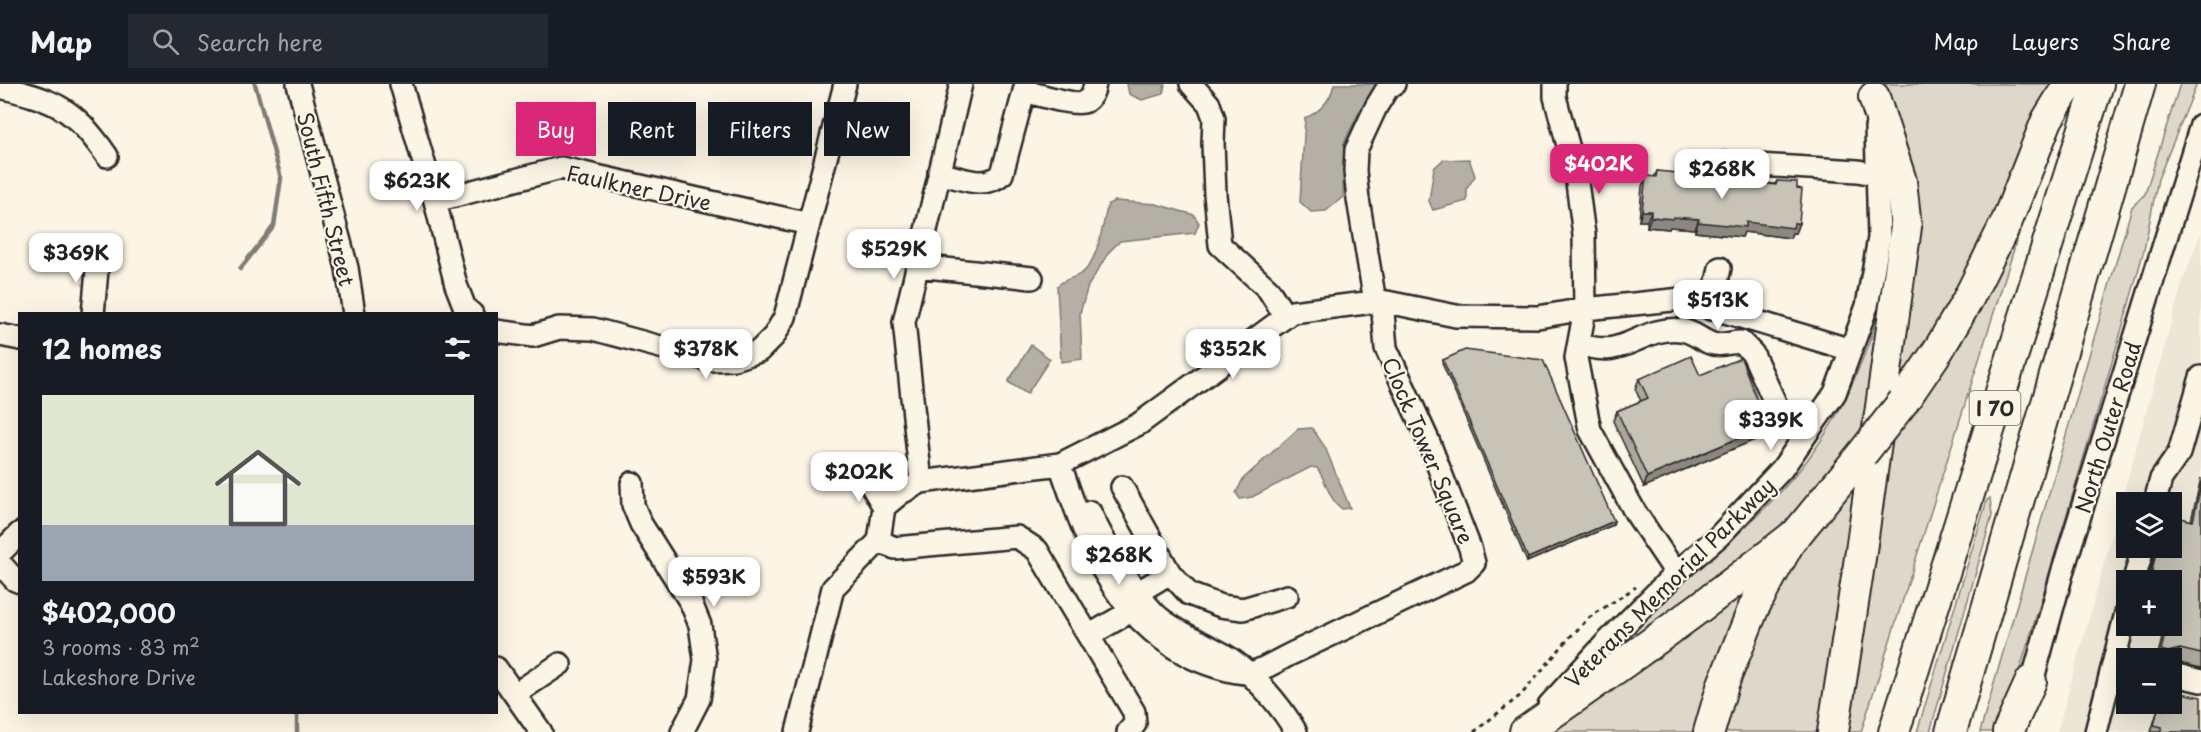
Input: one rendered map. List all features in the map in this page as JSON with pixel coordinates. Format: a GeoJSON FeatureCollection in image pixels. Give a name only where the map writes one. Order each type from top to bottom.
{"type":"FeatureCollection","features":[{"type":"Feature","properties":{"kind":"highway"},"geometry":{"type":"LineString","coordinates":[[1709,732],[1723,684],[1754,607],[1793,536],[1903,402],[1939,349],[1967,301],[2007,221],[2047,120],[2069,84]]}},
{"type":"Feature","properties":{"kind":"highway","name":"I 70"},"geometry":{"type":"LineString","coordinates":[[1894,732],[2098,84]]}},
{"type":"Feature","properties":{"kind":"highway","name":"I 70"},"geometry":{"type":"LineString","coordinates":[[1951,732],[2140,84]]}},
{"type":"Feature","properties":{"kind":"highway"},"geometry":{"type":"LineString","coordinates":[[1833,732],[1860,558],[1906,227],[1900,181],[1872,90]]}},
{"type":"Feature","properties":{"kind":"highway"},"geometry":{"type":"LineString","coordinates":[[1525,732],[1631,660],[1793,536]]}},
{"type":"Feature","properties":{"kind":"highway"},"geometry":{"type":"LineString","coordinates":[[2008,732],[2031,681]]}},
{"type":"Feature","properties":{"kind":"street","name":"South Fifth Street"},"geometry":{"type":"LineString","coordinates":[[298,84],[347,267],[354,312]]}},
{"type":"Feature","properties":{"kind":"street"},"geometry":{"type":"LineString","coordinates":[[401,84],[435,201],[456,285],[465,308],[470,312]]}},
{"type":"Feature","properties":{"kind":"street"},"geometry":{"type":"LineString","coordinates":[[498,331],[533,336],[559,328],[593,329],[709,360],[734,359],[759,351],[774,336],[785,317],[845,84]]}},
{"type":"Feature","properties":{"kind":"street"},"geometry":{"type":"LineString","coordinates":[[921,482],[904,322],[961,84]]}},
{"type":"Feature","properties":{"kind":"street"},"geometry":{"type":"LineString","coordinates":[[939,174],[983,183],[993,182],[1002,174],[1025,88],[1077,103],[1086,101],[1094,92],[1095,84]]}},
{"type":"Feature","properties":{"kind":"street"},"geometry":{"type":"LineString","coordinates":[[1191,84],[1209,104],[1214,118],[1215,194],[1220,245],[1268,289],[1285,316]]}},
{"type":"Feature","properties":{"kind":"street"},"geometry":{"type":"LineString","coordinates":[[1378,302],[1358,200],[1355,171],[1356,150],[1376,107],[1387,89],[1394,84]]}},
{"type":"Feature","properties":{"kind":"street"},"geometry":{"type":"LineString","coordinates":[[1555,84],[1555,97],[1576,175],[1584,235],[1585,309],[1576,358],[1590,430],[1635,512],[1676,573]]}},
{"type":"Feature","properties":{"kind":"street"},"geometry":{"type":"LineString","coordinates":[[11,87],[67,110],[92,135],[107,156]]}},
{"type":"Feature","properties":{"kind":"street","name":"Veterans Memorial Parkway"},"geometry":{"type":"LineString","coordinates":[[1525,732],[1603,646],[1676,573],[1719,536],[1782,468],[1835,393],[1867,306],[1879,238],[1878,175],[1872,90]]}},
{"type":"Feature","properties":{"kind":"street","name":"North Outer Road"},"geometry":{"type":"LineString","coordinates":[[2022,732],[2031,681],[2070,548],[2201,125]]}},
{"type":"Feature","properties":{"kind":"street"},"geometry":{"type":"LineString","coordinates":[[1725,163],[1858,171],[1878,175]]}},
{"type":"Feature","properties":{"kind":"street","name":"Faulkner Drive"},"geometry":{"type":"LineString","coordinates":[[435,201],[561,168],[809,224]]}},
{"type":"Feature","properties":{"kind":"street"},"geometry":{"type":"LineString","coordinates":[[93,312],[98,258]]}},
{"type":"Feature","properties":{"kind":"street"},"geometry":{"type":"LineString","coordinates":[[917,266],[1032,278]]}},
{"type":"Feature","properties":{"kind":"street"},"geometry":{"type":"LineString","coordinates":[[1711,309],[1720,268]]}},
{"type":"Feature","properties":{"kind":"street"},"geometry":{"type":"LineString","coordinates":[[884,507],[901,493],[921,482],[1065,461],[1139,424],[1292,312],[1378,302],[1456,316],[1538,317],[1585,309],[1682,299],[1851,350]]}},
{"type":"Feature","properties":{"kind":"street","name":"Clock Tower Square"},"geometry":{"type":"LineString","coordinates":[[1249,674],[1466,571],[1474,563],[1428,440],[1386,348],[1378,302]]}},
{"type":"Feature","properties":{"kind":"street"},"geometry":{"type":"LineString","coordinates":[[1579,343],[1593,349],[1609,350],[1660,332],[1681,330],[1717,345],[1742,342],[1753,354],[1777,407]]}},
{"type":"Feature","properties":{"kind":"street"},"geometry":{"type":"LineString","coordinates":[[0,335],[18,339]]}},
{"type":"Feature","properties":{"kind":"street"},"geometry":{"type":"LineString","coordinates":[[2158,492],[2161,479],[2179,453],[2201,377]]}},
{"type":"Feature","properties":{"kind":"street"},"geometry":{"type":"LineString","coordinates":[[1065,461],[1076,510],[1103,572],[1133,600],[1147,628],[1203,664],[1249,674],[1287,717],[1296,732]]}},
{"type":"Feature","properties":{"kind":"street"},"geometry":{"type":"LineString","coordinates":[[797,732],[833,588],[879,541],[884,507],[868,480]]}},
{"type":"Feature","properties":{"kind":"street"},"geometry":{"type":"LineString","coordinates":[[632,483],[633,505],[641,525],[691,603],[700,625],[705,660],[701,689],[699,699],[682,732]]}},
{"type":"Feature","properties":{"kind":"street"},"geometry":{"type":"LineString","coordinates":[[1122,487],[1170,573],[1189,594],[1221,606],[1244,609],[1287,596]]}},
{"type":"Feature","properties":{"kind":"street"},"geometry":{"type":"LineString","coordinates":[[0,553],[18,535]]}},
{"type":"Feature","properties":{"kind":"street"},"geometry":{"type":"LineString","coordinates":[[879,541],[895,548],[1017,537],[1037,550],[1090,635],[1134,712],[1135,724],[1128,732]]}},
{"type":"Feature","properties":{"kind":"street"},"geometry":{"type":"LineString","coordinates":[[0,563],[18,581]]}},
{"type":"Feature","properties":{"kind":"street"},"geometry":{"type":"LineString","coordinates":[[1090,635],[1126,614],[1133,600],[1145,588],[1170,573]]}},
{"type":"Feature","properties":{"kind":"street"},"geometry":{"type":"LineString","coordinates":[[515,694],[560,664]]}},
{"type":"Feature","properties":{"kind":"street"},"geometry":{"type":"LineString","coordinates":[[498,671],[541,732]]}},
{"type":"Feature","properties":{"kind":"street"},"geometry":{"type":"LineString","coordinates":[[2096,732],[2116,673]]}},
{"type":"Feature","properties":{"kind":"street"},"geometry":{"type":"LineString","coordinates":[[2182,676],[2201,681]]}},
{"type":"Feature","properties":{"kind":"path"},"geometry":{"type":"LineString","coordinates":[[1474,732],[1521,695],[1590,617],[1641,584]]}},
{"type":"Feature","properties":{"kind":"shaded area"},"geometry":{"type":"Polygon","coordinates":[[[1127,84],[1165,84],[1163,94],[1142,100],[1129,94],[1127,84]]]}},
{"type":"Feature","properties":{"kind":"shaded area"},"geometry":{"type":"Polygon","coordinates":[[[1334,84],[1379,84],[1359,112],[1344,143],[1343,197],[1326,211],[1311,212],[1300,202],[1305,118],[1324,105],[1334,84]]]}},
{"type":"Feature","properties":{"kind":"shaded area"},"geometry":{"type":"Polygon","coordinates":[[[1885,84],[2056,84],[2006,204],[1896,398],[1914,178],[1907,147],[1885,84]]]}},
{"type":"Feature","properties":{"kind":"shaded area"},"geometry":{"type":"Polygon","coordinates":[[[2180,84],[2197,84],[2158,179],[2144,250],[2045,588],[1998,732],[1980,732],[2132,207],[2145,194],[2180,84]]]}},
{"type":"Feature","properties":{"kind":"shaded area"},"geometry":{"type":"Polygon","coordinates":[[[1469,159],[1475,176],[1467,188],[1467,201],[1433,210],[1429,201],[1434,168],[1443,160],[1469,159]]]}},
{"type":"Feature","properties":{"kind":"shaded area"},"geometry":{"type":"Polygon","coordinates":[[[1115,201],[1156,204],[1194,215],[1199,223],[1195,233],[1120,241],[1109,252],[1088,286],[1080,313],[1082,359],[1061,362],[1057,286],[1088,268],[1099,242],[1108,204],[1115,201]]]}},
{"type":"Feature","properties":{"kind":"shaded area"},"geometry":{"type":"Polygon","coordinates":[[[2015,226],[2021,227],[1861,732],[1846,732],[1889,437],[2015,226]]]}},
{"type":"Feature","properties":{"kind":"shaded area"},"geometry":{"type":"Polygon","coordinates":[[[2201,232],[2201,732],[2057,732],[2116,520],[2116,558],[2182,558],[2182,492],[2124,492],[2183,280],[2201,232]]]}},
{"type":"Feature","properties":{"kind":"shaded area"},"geometry":{"type":"Polygon","coordinates":[[[1879,312],[1884,313],[1867,434],[1823,484],[1775,533],[1603,664],[1600,659],[1752,520],[1802,467],[1844,402],[1867,349],[1879,312]]]}},
{"type":"Feature","properties":{"kind":"shaded area"},"geometry":{"type":"Polygon","coordinates":[[[1031,345],[1050,359],[1027,394],[1008,382],[1031,345]]]}},
{"type":"Feature","properties":{"kind":"shaded area"},"geometry":{"type":"Polygon","coordinates":[[[1312,428],[1325,447],[1350,508],[1342,509],[1337,505],[1317,468],[1311,467],[1252,497],[1240,499],[1236,493],[1243,479],[1298,429],[1312,428]]]}},
{"type":"Feature","properties":{"kind":"shaded area"},"geometry":{"type":"Polygon","coordinates":[[[1857,483],[1824,732],[1720,732],[1734,679],[1792,562],[1857,483]]]}},
{"type":"Feature","properties":{"kind":"shaded area"},"geometry":{"type":"Polygon","coordinates":[[[1990,498],[1992,516],[1930,732],[1917,732],[1987,500],[1990,498]]]}},
{"type":"Feature","properties":{"kind":"shaded area"},"geometry":{"type":"Polygon","coordinates":[[[1762,570],[1698,732],[1547,732],[1762,570]]]}},
{"type":"Feature","properties":{"kind":"building"},"geometry":{"type":"Polygon","coordinates":[[[1657,171],[1702,179],[1703,174],[1750,179],[1750,182],[1776,185],[1777,181],[1797,182],[1797,188],[1802,189],[1799,223],[1794,223],[1793,228],[1746,222],[1746,227],[1698,222],[1699,219],[1651,217],[1651,211],[1642,211],[1646,176],[1656,177],[1657,171]]]}},
{"type":"Feature","properties":{"kind":"building"},"geometry":{"type":"Polygon","coordinates":[[[1465,350],[1543,360],[1614,521],[1528,558],[1443,360],[1465,350]]]}},
{"type":"Feature","properties":{"kind":"building"},"geometry":{"type":"Polygon","coordinates":[[[1691,356],[1700,375],[1741,358],[1767,426],[1647,477],[1617,411],[1648,398],[1639,379],[1691,356]]]}},
{"type":"Feature","properties":{"kind":"building"},"geometry":{"type":"Polygon","coordinates":[[[2201,485],[2201,654],[2182,648],[2162,648],[2164,636],[2182,636],[2182,570],[2152,570],[2155,558],[2182,558],[2182,518],[2193,521],[2201,485]]]}},
{"type":"Feature","properties":{"kind":"building"},"geometry":{"type":"Polygon","coordinates":[[[2182,693],[2201,697],[2201,732],[2160,732],[2162,727],[2154,725],[2157,714],[2182,714],[2182,693]]]}},
{"type":"Feature","properties":{"kind":"waterway"},"geometry":{"type":"LineString","coordinates":[[240,269],[274,226],[281,178],[255,84]]}},
{"type":"Feature","properties":{"kind":"waterway"},"geometry":{"type":"LineString","coordinates":[[297,714],[297,732]]}}]}
